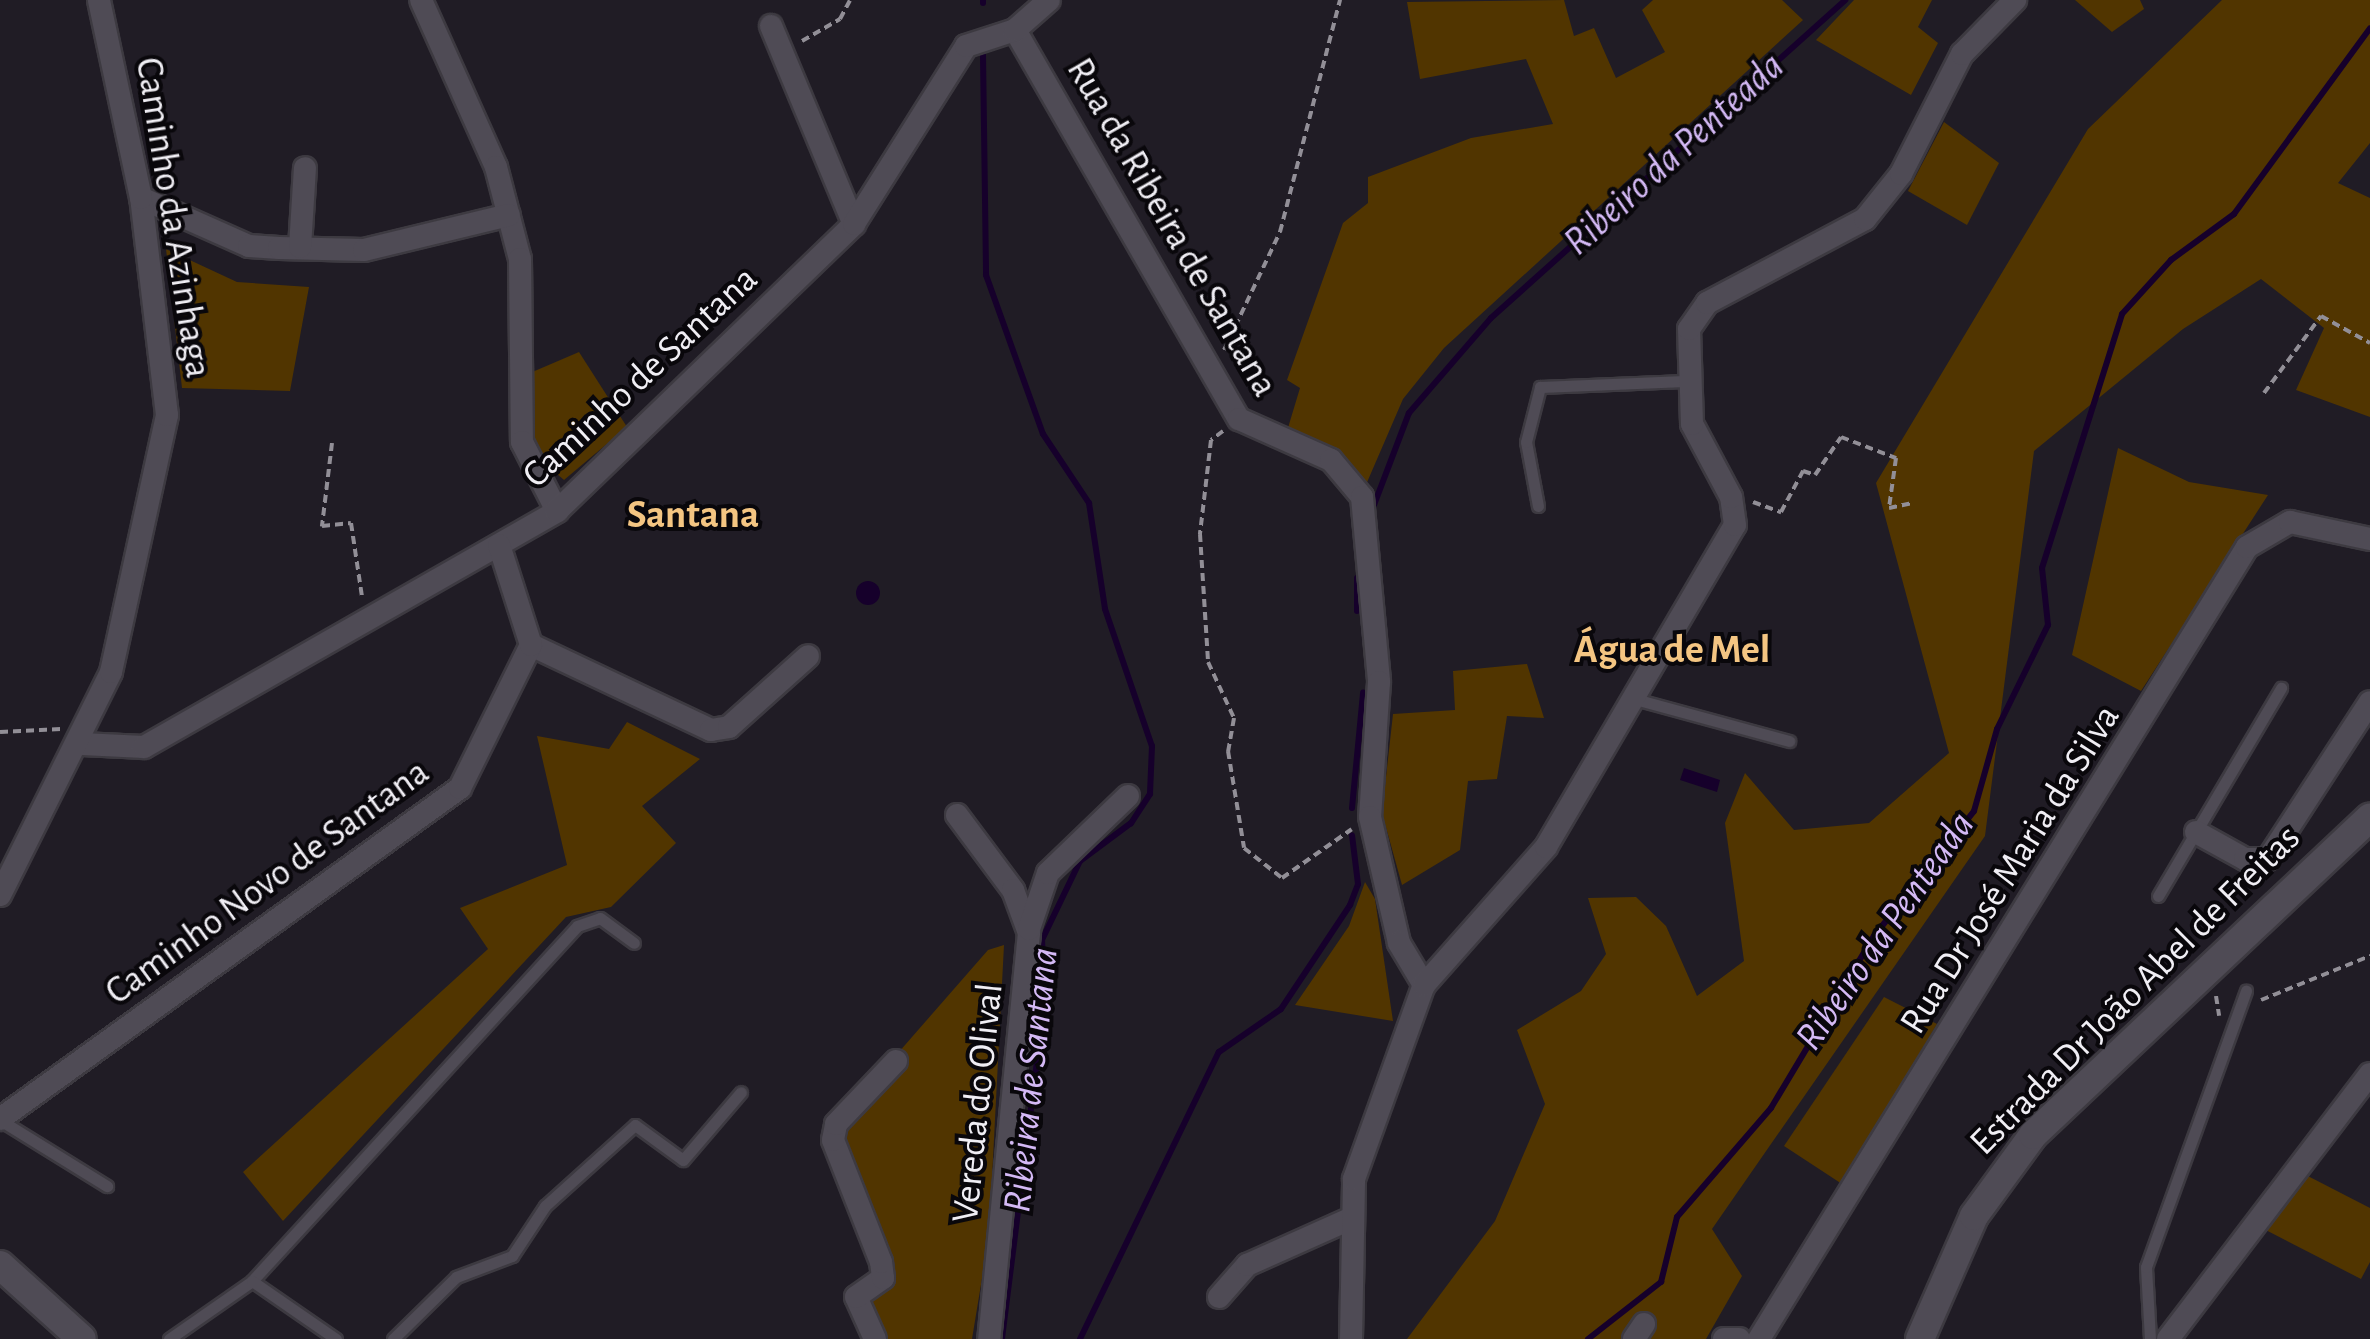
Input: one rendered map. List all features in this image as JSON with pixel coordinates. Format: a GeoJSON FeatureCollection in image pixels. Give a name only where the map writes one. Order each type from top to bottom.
{"type":"FeatureCollection","features":[{"type":"Feature","properties":{"kind":"street","name":"Caminho da Azinhaga"},"geometry":{"type":"LineString","coordinates":[[0,895],[82,744],[116,654],[167,415],[141,198],[99,0]]}},
{"type":"Feature","properties":{"kind":"street"},"geometry":{"type":"LineString","coordinates":[[422,0],[464,85],[509,216],[520,258],[522,442],[557,511]]}},
{"type":"Feature","properties":{"kind":"street","name":"Caminho de Santana"},"geometry":{"type":"LineString","coordinates":[[82,744],[144,747],[557,511],[854,224],[966,46],[1015,30],[1050,0]]}},
{"type":"Feature","properties":{"kind":"street"},"geometry":{"type":"LineString","coordinates":[[1352,1339],[1350,1219],[1354,1179],[1424,985],[1546,847],[1627,697],[1735,525],[1731,497],[1692,424],[1685,381],[1689,329],[1707,304],[1842,236],[1885,198],[1991,8],[2015,0]]}},
{"type":"Feature","properties":{"kind":"street"},"geometry":{"type":"LineString","coordinates":[[771,26],[787,49],[810,133],[854,224]]}},
{"type":"Feature","properties":{"kind":"street","name":"Rua da Ribeira de Santana"},"geometry":{"type":"LineString","coordinates":[[1015,30],[1214,363],[1238,419],[1330,460],[1362,498],[1374,584],[1370,817],[1399,943],[1424,985]]}},
{"type":"Feature","properties":{"kind":"street"},"geometry":{"type":"LineString","coordinates":[[300,246],[304,168]]}},
{"type":"Feature","properties":{"kind":"street"},"geometry":{"type":"LineString","coordinates":[[141,198],[249,246],[364,250],[509,216]]}},
{"type":"Feature","properties":{"kind":"street","name":"Rua Dr José Maria da Silva"},"geometry":{"type":"LineString","coordinates":[[1760,1339],[2248,547],[2290,522],[2370,539]]}},
{"type":"Feature","properties":{"kind":"street"},"geometry":{"type":"LineString","coordinates":[[500,545],[531,645],[711,730],[729,727],[808,656]]}},
{"type":"Feature","properties":{"kind":"street","name":"Caminho Novo de Santana"},"geometry":{"type":"LineString","coordinates":[[0,1120],[460,788],[531,645]]}},
{"type":"Feature","properties":{"kind":"street"},"geometry":{"type":"LineString","coordinates":[[2196,832],[2245,858],[2268,858],[2370,702]]}},
{"type":"Feature","properties":{"kind":"street","name":"Vereda do Olival"},"geometry":{"type":"LineString","coordinates":[[989,1339],[1029,934],[1048,872],[1128,796]]}},
{"type":"Feature","properties":{"kind":"street","name":"Vereda do Olival"},"geometry":{"type":"LineString","coordinates":[[958,815],[1012,890],[1029,934]]}},
{"type":"Feature","properties":{"kind":"street","name":"Estrada Dr João Abel de Freitas"},"geometry":{"type":"LineString","coordinates":[[1920,1339],[1974,1216],[2032,1136],[2370,817]]}},
{"type":"Feature","properties":{"kind":"street"},"geometry":{"type":"LineString","coordinates":[[874,1339],[856,1297],[884,1278],[881,1262],[833,1140],[836,1124],[896,1060]]}},
{"type":"Feature","properties":{"kind":"street"},"geometry":{"type":"LineString","coordinates":[[2168,1339],[2370,1074]]}},
{"type":"Feature","properties":{"kind":"street"},"geometry":{"type":"LineString","coordinates":[[1219,1296],[1246,1265],[1350,1219]]}},
{"type":"Feature","properties":{"kind":"street"},"geometry":{"type":"LineString","coordinates":[[0,1265],[82,1339]]}},
{"type":"Feature","properties":{"kind":"street"},"geometry":{"type":"LineString","coordinates":[[1724,1339],[1739,1339]]}},
{"type":"Feature","properties":{"kind":"lane"},"geometry":{"type":"LineString","coordinates":[[1538,506],[1526,442],[1540,387],[1685,381]]}},
{"type":"Feature","properties":{"kind":"lane"},"geometry":{"type":"LineString","coordinates":[[2158,896],[2282,688]]}},
{"type":"Feature","properties":{"kind":"lane"},"geometry":{"type":"LineString","coordinates":[[1627,697],[1789,741]]}},
{"type":"Feature","properties":{"kind":"lane"},"geometry":{"type":"LineString","coordinates":[[168,1339],[252,1280],[577,926],[600,918],[634,942]]}},
{"type":"Feature","properties":{"kind":"lane"},"geometry":{"type":"LineString","coordinates":[[2150,1339],[2141,1284],[2196,1148],[2228,1030],[2246,991]]}},
{"type":"Feature","properties":{"kind":"lane"},"geometry":{"type":"LineString","coordinates":[[393,1339],[456,1277],[512,1256],[546,1206],[636,1125],[683,1160],[740,1092]]}},
{"type":"Feature","properties":{"kind":"lane"},"geometry":{"type":"LineString","coordinates":[[0,1120],[107,1186]]}},
{"type":"Feature","properties":{"kind":"lane"},"geometry":{"type":"LineString","coordinates":[[252,1280],[336,1339]]}},
{"type":"Feature","properties":{"kind":"path"},"geometry":{"type":"LineString","coordinates":[[787,49],[840,19],[850,0]]}},
{"type":"Feature","properties":{"kind":"path"},"geometry":{"type":"LineString","coordinates":[[1214,363],[1280,232],[1340,0]]}},
{"type":"Feature","properties":{"kind":"path"},"geometry":{"type":"LineString","coordinates":[[2264,392],[2322,316],[2370,343]]}},
{"type":"Feature","properties":{"kind":"path"},"geometry":{"type":"LineString","coordinates":[[1238,419],[1211,440],[1200,534],[1208,662],[1234,718],[1228,751],[1244,848],[1282,878],[1337,840]]}},
{"type":"Feature","properties":{"kind":"path"},"geometry":{"type":"LineString","coordinates":[[1735,525],[1753,502],[1780,512],[1803,471],[1815,475],[1841,437],[1896,458],[1889,508],[1912,503]]}},
{"type":"Feature","properties":{"kind":"path"},"geometry":{"type":"LineString","coordinates":[[332,443],[322,526],[352,523],[366,621]]}},
{"type":"Feature","properties":{"kind":"path"},"geometry":{"type":"LineString","coordinates":[[0,732],[22,732]]}},
{"type":"Feature","properties":{"kind":"path"},"geometry":{"type":"LineString","coordinates":[[2220,981],[2216,1003],[2228,1030],[2298,978],[2370,956]]}},
{"type":"Feature","properties":{"kind":"shaded area"},"geometry":{"type":"Polygon","coordinates":[[[1564,0],[1574,36],[1594,28],[1616,78],[1665,52],[1642,10],[1653,0],[1782,0],[1803,20],[1444,348],[1403,399],[1365,487],[1287,431],[1300,388],[1287,380],[1343,223],[1368,203],[1368,177],[1471,138],[1553,124],[1526,59],[1420,79],[1407,2],[1564,0]]]}},
{"type":"Feature","properties":{"kind":"shaded area"},"geometry":{"type":"Polygon","coordinates":[[[1854,0],[1932,0],[1918,27],[1938,43],[1911,95],[1816,40],[1854,0]]]}},
{"type":"Feature","properties":{"kind":"shaded area"},"geometry":{"type":"Polygon","coordinates":[[[2075,0],[2140,0],[2144,9],[2112,32],[2075,0]]]}},
{"type":"Feature","properties":{"kind":"shaded area"},"geometry":{"type":"Polygon","coordinates":[[[2222,0],[2370,0],[2370,143],[2338,183],[2370,198],[2370,417],[2296,390],[2324,328],[2261,279],[2183,329],[2034,451],[1985,836],[1712,1229],[1742,1276],[1706,1339],[1407,1339],[1495,1221],[1545,1104],[1517,1030],[1581,991],[1606,954],[1588,898],[1636,897],[1666,926],[1697,996],[1744,961],[1725,823],[1745,773],[1794,830],[1869,823],[1949,753],[1876,483],[2088,129],[2222,0]]]}},
{"type":"Feature","properties":{"kind":"shaded area"},"geometry":{"type":"Polygon","coordinates":[[[1944,122],[1999,163],[1967,225],[1908,191],[1944,122]]]}},
{"type":"Feature","properties":{"kind":"shaded area"},"geometry":{"type":"Polygon","coordinates":[[[166,249],[237,282],[309,287],[290,391],[182,388],[166,249]]]}},
{"type":"Feature","properties":{"kind":"shaded area"},"geometry":{"type":"Polygon","coordinates":[[[579,352],[627,427],[564,480],[543,462],[532,433],[530,373],[579,352]]]}},
{"type":"Feature","properties":{"kind":"shaded area"},"geometry":{"type":"Polygon","coordinates":[[[2118,448],[2189,482],[2268,495],[2141,691],[2072,655],[2118,448]]]}},
{"type":"Feature","properties":{"kind":"shaded area"},"geometry":{"type":"Polygon","coordinates":[[[868,581],[877,584],[877,602],[868,605],[859,602],[856,593],[859,584],[868,581]]]}},
{"type":"Feature","properties":{"kind":"shaded area"},"geometry":{"type":"Polygon","coordinates":[[[1527,664],[1544,718],[1507,716],[1497,779],[1468,781],[1460,850],[1402,885],[1382,813],[1393,714],[1455,710],[1453,671],[1527,664]]]}},
{"type":"Feature","properties":{"kind":"shaded area"},"geometry":{"type":"Polygon","coordinates":[[[627,722],[700,759],[642,806],[676,843],[611,907],[566,917],[283,1221],[243,1172],[488,949],[460,908],[567,865],[537,736],[609,749],[627,722]]]}},
{"type":"Feature","properties":{"kind":"shaded area"},"geometry":{"type":"Polygon","coordinates":[[[1684,768],[1720,780],[1717,792],[1680,780],[1684,768]]]}},
{"type":"Feature","properties":{"kind":"shaded area"},"geometry":{"type":"Polygon","coordinates":[[[1365,882],[1375,899],[1393,1021],[1295,1005],[1349,926],[1365,882]]]}},
{"type":"Feature","properties":{"kind":"shaded area"},"geometry":{"type":"Polygon","coordinates":[[[1004,945],[989,1236],[972,1339],[875,1339],[856,1297],[883,1278],[836,1124],[988,950],[1004,945]]]}},
{"type":"Feature","properties":{"kind":"shaded area"},"geometry":{"type":"Polygon","coordinates":[[[1884,997],[1937,1024],[1842,1184],[1784,1146],[1884,997]]]}},
{"type":"Feature","properties":{"kind":"shaded area"},"geometry":{"type":"Polygon","coordinates":[[[2302,1173],[2370,1208],[2370,1262],[2361,1279],[2258,1226],[2302,1173]]]}},
{"type":"Feature","properties":{"kind":"waterway","name":"Ribeiro da Penteada"},"geometry":{"type":"LineString","coordinates":[[1374,505],[1409,413],[1491,318],[1845,0]]}},
{"type":"Feature","properties":{"kind":"waterway","name":"Ribeiro da Penteada"},"geometry":{"type":"LineString","coordinates":[[1588,1339],[1661,1282],[1677,1217],[1771,1108],[1874,936],[1974,811],[1997,729],[2048,625],[2042,568],[2122,314],[2171,260],[2234,214],[2370,28]]}},
{"type":"Feature","properties":{"kind":"waterway","name":"Ribeira de Santana"},"geometry":{"type":"LineString","coordinates":[[983,55],[986,275],[1043,434],[1089,503],[1105,609],[1152,746],[1150,794],[1131,823],[1080,861],[1042,940],[1045,998],[1002,1339]]}},
{"type":"Feature","properties":{"kind":"waterway","name":"Ribeiro da Penteada"},"geometry":{"type":"LineString","coordinates":[[1357,578],[1357,611]]}},
{"type":"Feature","properties":{"kind":"waterway","name":"Ribeiro da Penteada"},"geometry":{"type":"LineString","coordinates":[[1352,808],[1363,693]]}},
{"type":"Feature","properties":{"kind":"waterway","name":"Ribeiro da Penteada"},"geometry":{"type":"LineString","coordinates":[[1080,1339],[1219,1052],[1281,1009],[1350,905],[1358,884],[1352,835]]}},
{"type":"Feature","properties":{"kind":"district","name":"Santana"},"geometry":{"type":"Point","coordinates":[693,515]}},
{"type":"Feature","properties":{"kind":"district","name":"Água de Mel"},"geometry":{"type":"Point","coordinates":[1672,650]}}]}
